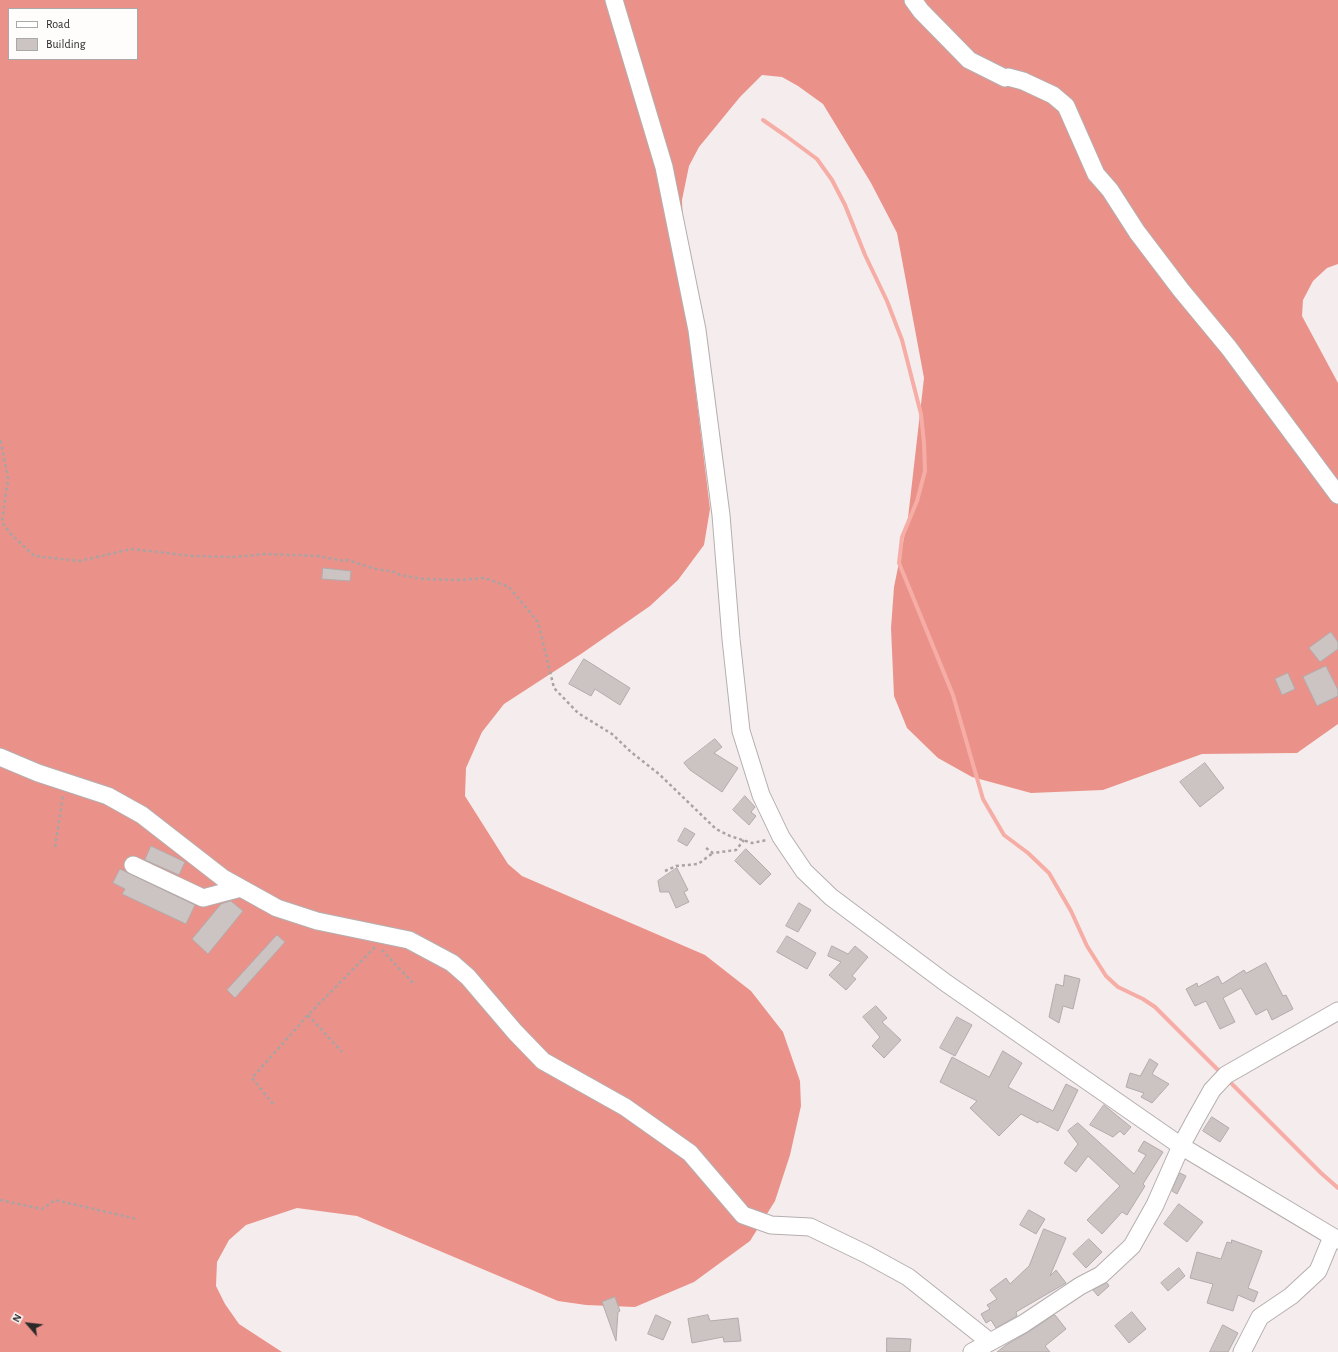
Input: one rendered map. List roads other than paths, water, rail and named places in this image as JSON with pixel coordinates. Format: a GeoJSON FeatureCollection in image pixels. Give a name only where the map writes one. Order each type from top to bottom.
{"type":"FeatureCollection","features":[{"type":"Feature","properties":{"kind":"street"},"geometry":{"type":"LineString","coordinates":[[614,0],[664,167],[698,330],[721,516],[731,639],[741,731],[761,795],[781,837],[804,871],[831,897],[946,983],[1181,1146],[1335,1238],[1318,1271],[1291,1296],[1260,1317],[1242,1352]]}},
{"type":"Feature","properties":{"kind":"street"},"geometry":{"type":"LineString","coordinates":[[913,0],[921,11],[969,60],[1005,78],[1008,77],[1023,81],[1053,96],[1066,106],[1096,174],[1110,190],[1129,221],[1181,290],[1229,348],[1338,494]]}},
{"type":"Feature","properties":{"kind":"street"},"geometry":{"type":"LineString","coordinates":[[0,757],[38,773],[108,796],[142,815],[216,874],[277,908],[316,921],[409,940],[452,963],[468,977],[514,1032],[543,1061],[625,1107],[690,1153],[743,1214],[771,1225],[810,1227],[866,1254],[908,1277],[981,1348],[1023,1324],[1074,1290],[1101,1275],[1132,1246],[1155,1205],[1181,1146],[1212,1090],[1226,1075],[1338,1011]]}},
{"type":"Feature","properties":{"kind":"street"},"geometry":{"type":"LineString","coordinates":[[133,865],[203,898],[241,888]]}},
{"type":"Feature","properties":{"kind":"waterway"},"geometry":{"type":"LineString","coordinates":[[763,120],[817,159],[832,180],[845,205],[865,255],[887,301],[902,340],[921,414],[925,471],[917,501],[902,537],[899,563],[953,695],[983,799],[1004,835],[1028,853],[1049,873],[1071,911],[1087,946],[1106,976],[1118,987],[1143,999],[1155,1007],[1222,1074]]}},
{"type":"Feature","properties":{"kind":"waterway"},"geometry":{"type":"LineString","coordinates":[[1227,1079],[1321,1173],[1338,1188]]}}]}
